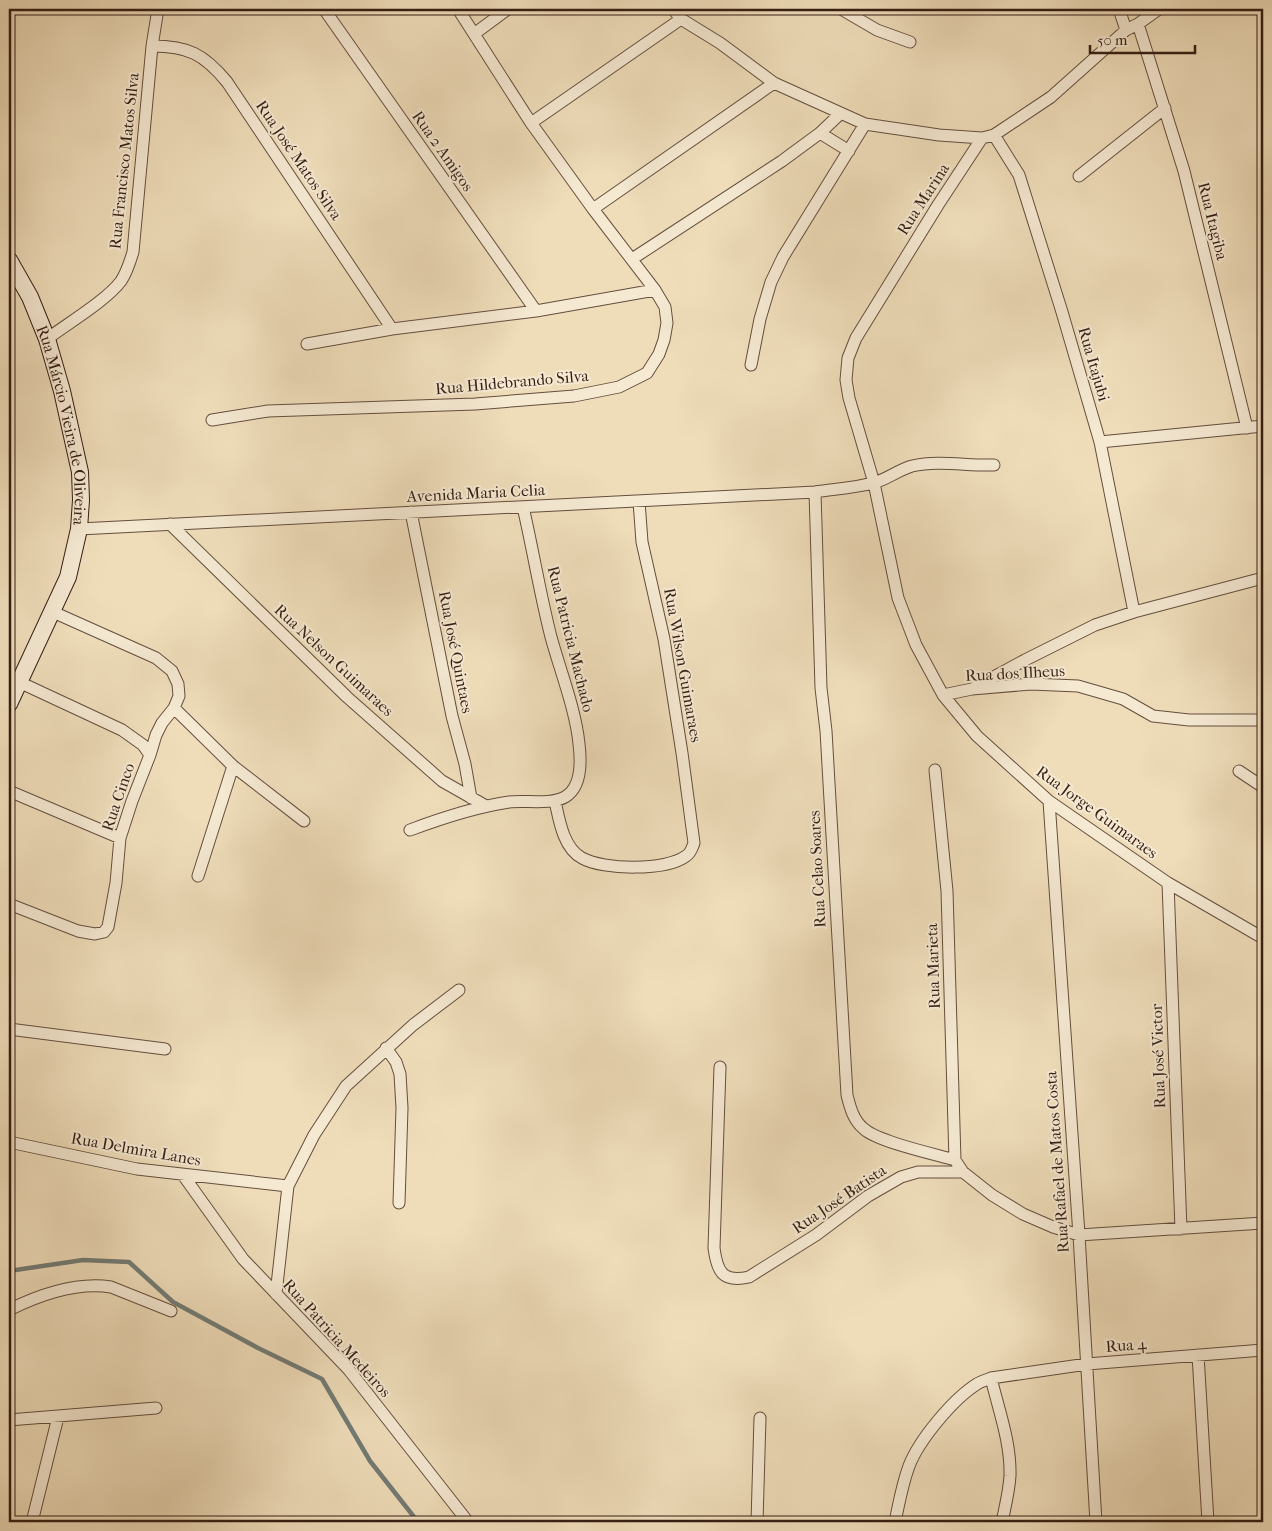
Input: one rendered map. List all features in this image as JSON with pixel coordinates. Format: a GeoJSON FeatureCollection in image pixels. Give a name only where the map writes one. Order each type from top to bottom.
{"type":"FeatureCollection","features":[{"type":"Feature","properties":{"kind":"main road","name":"Rua Márcio Vieira de Oliveira"},"geometry":{"type":"LineString","coordinates":[[9,260],[30,297],[47,339],[62,391],[80,472],[81,500],[79,529],[68,577],[9,704]]}},
{"type":"Feature","properties":{"kind":"street","name":"Rua Francisco Matos Silva"},"geometry":{"type":"LineString","coordinates":[[47,339],[110,292],[121,280],[128,267],[132,252],[152,46],[158,9]]}},
{"type":"Feature","properties":{"kind":"street","name":"Rua 2 Amigos"},"geometry":{"type":"LineString","coordinates":[[324,9],[536,312]]}},
{"type":"Feature","properties":{"kind":"street","name":"Rua Hildebrando Silva"},"geometry":{"type":"LineString","coordinates":[[212,420],[268,411],[475,404],[574,396],[620,388],[647,373],[659,354],[667,323],[665,307],[655,290],[531,123],[458,9]]}},
{"type":"Feature","properties":{"kind":"street"},"geometry":{"type":"LineString","coordinates":[[474,34],[508,9]]}},
{"type":"Feature","properties":{"kind":"street"},"geometry":{"type":"LineString","coordinates":[[673,9],[682,19],[720,43],[774,83],[865,124],[939,135],[988,137]]}},
{"type":"Feature","properties":{"kind":"street"},"geometry":{"type":"LineString","coordinates":[[841,9],[877,30],[910,42]]}},
{"type":"Feature","properties":{"kind":"street"},"geometry":{"type":"LineString","coordinates":[[1119,9],[1126,30]]}},
{"type":"Feature","properties":{"kind":"street","name":"Rua Marina"},"geometry":{"type":"LineString","coordinates":[[874,483],[849,398],[846,380],[848,358],[856,338],[938,205],[988,137],[1051,97],[1126,30],[1159,9]]}},
{"type":"Feature","properties":{"kind":"street"},"geometry":{"type":"LineString","coordinates":[[531,123],[682,19]]}},
{"type":"Feature","properties":{"kind":"street","name":"Rua Itagiba"},"geometry":{"type":"LineString","coordinates":[[1138,24],[1165,108],[1196,218],[1247,428]]}},
{"type":"Feature","properties":{"kind":"street","name":"Rua José Matos Silva"},"geometry":{"type":"LineString","coordinates":[[152,46],[185,48],[201,56],[214,66],[227,82],[392,329]]}},
{"type":"Feature","properties":{"kind":"street"},"geometry":{"type":"LineString","coordinates":[[593,209],[774,83]]}},
{"type":"Feature","properties":{"kind":"street"},"geometry":{"type":"LineString","coordinates":[[1079,176],[1165,108]]}},
{"type":"Feature","properties":{"kind":"street"},"geometry":{"type":"LineString","coordinates":[[632,259],[782,161],[820,133],[841,113]]}},
{"type":"Feature","properties":{"kind":"street"},"geometry":{"type":"LineString","coordinates":[[751,365],[760,320],[771,282],[783,257],[865,124]]}},
{"type":"Feature","properties":{"kind":"street"},"geometry":{"type":"LineString","coordinates":[[820,133],[849,150]]}},
{"type":"Feature","properties":{"kind":"street","name":"Rua Itajubi"},"geometry":{"type":"LineString","coordinates":[[988,137],[1020,175],[1024,187],[1100,442],[1134,612]]}},
{"type":"Feature","properties":{"kind":"street"},"geometry":{"type":"LineString","coordinates":[[307,344],[392,329],[536,312],[655,290]]}},
{"type":"Feature","properties":{"kind":"street"},"geometry":{"type":"LineString","coordinates":[[1100,442],[1263,426]]}},
{"type":"Feature","properties":{"kind":"street","name":"Avenida Maria Celia"},"geometry":{"type":"LineString","coordinates":[[79,529],[815,492],[874,483],[902,470],[925,464],[994,465]]}},
{"type":"Feature","properties":{"kind":"street","name":"Rua Jorge Guimaraes"},"geometry":{"type":"LineString","coordinates":[[874,483],[898,598],[916,646],[943,696],[977,736],[1049,801],[1168,883],[1263,938]]}},
{"type":"Feature","properties":{"kind":"street","name":"Rua Celao Soares"},"geometry":{"type":"LineString","coordinates":[[815,492],[821,688],[826,731],[847,1095],[851,1110],[857,1122],[864,1130],[878,1138],[956,1160]]}},
{"type":"Feature","properties":{"kind":"street","name":"Rua Wilson Guimaraes"},"geometry":{"type":"LineString","coordinates":[[555,800],[561,826],[571,847],[581,858],[596,864],[614,867],[643,867],[670,862],[689,854],[694,843],[664,638],[642,542],[639,501]]}},
{"type":"Feature","properties":{"kind":"street","name":"Rua Patricia Machado"},"geometry":{"type":"LineString","coordinates":[[523,507],[551,636],[579,743],[578,779],[566,796],[555,800]]}},
{"type":"Feature","properties":{"kind":"street","name":"Rua José Quintaes"},"geometry":{"type":"LineString","coordinates":[[411,512],[452,716],[471,798]]}},
{"type":"Feature","properties":{"kind":"street","name":"Rua Nelson Guimaraes"},"geometry":{"type":"LineString","coordinates":[[170,524],[347,697],[442,781],[486,806]]}},
{"type":"Feature","properties":{"kind":"street"},"geometry":{"type":"LineString","coordinates":[[972,689],[1094,625],[1134,612],[1263,578]]}},
{"type":"Feature","properties":{"kind":"street","name":"Rua Cinco"},"geometry":{"type":"LineString","coordinates":[[9,904],[78,931],[89,934],[104,932],[108,927],[116,883],[120,838],[156,735],[162,723],[174,708],[179,696],[178,684],[172,672],[156,658],[53,612]]}},
{"type":"Feature","properties":{"kind":"street"},"geometry":{"type":"LineString","coordinates":[[19,682],[122,730],[143,745],[150,755]]}},
{"type":"Feature","properties":{"kind":"street","name":"Rua dos Ilheus"},"geometry":{"type":"LineString","coordinates":[[943,696],[972,689],[1031,684],[1078,686],[1123,699],[1153,716],[1189,720],[1263,720]]}},
{"type":"Feature","properties":{"kind":"street"},"geometry":{"type":"LineString","coordinates":[[174,708],[233,766],[304,821]]}},
{"type":"Feature","properties":{"kind":"street"},"geometry":{"type":"LineString","coordinates":[[198,876],[233,766]]}},
{"type":"Feature","properties":{"kind":"street","name":"Rua Marieta"},"geometry":{"type":"LineString","coordinates":[[935,770],[947,891],[956,1160]]}},
{"type":"Feature","properties":{"kind":"street"},"geometry":{"type":"LineString","coordinates":[[1239,772],[1263,787]]}},
{"type":"Feature","properties":{"kind":"street"},"geometry":{"type":"LineString","coordinates":[[9,791],[120,838]]}},
{"type":"Feature","properties":{"kind":"street"},"geometry":{"type":"LineString","coordinates":[[410,830],[442,818],[486,806],[510,802],[555,800]]}},
{"type":"Feature","properties":{"kind":"street","name":"Rua Rafael de Matos Costa"},"geometry":{"type":"LineString","coordinates":[[1049,801],[1079,1235],[1096,1522]]}},
{"type":"Feature","properties":{"kind":"street","name":"Rua José Victor"},"geometry":{"type":"LineString","coordinates":[[1168,883],[1181,1229]]}},
{"type":"Feature","properties":{"kind":"street"},"geometry":{"type":"LineString","coordinates":[[276,1294],[288,1186],[314,1135],[346,1086],[413,1025],[459,990]]}},
{"type":"Feature","properties":{"kind":"street"},"geometry":{"type":"LineString","coordinates":[[9,1029],[165,1049]]}},
{"type":"Feature","properties":{"kind":"street"},"geometry":{"type":"LineString","coordinates":[[386,1048],[396,1062],[400,1074],[402,1108],[398,1204]]}},
{"type":"Feature","properties":{"kind":"street","name":"Rua José Batista"},"geometry":{"type":"LineString","coordinates":[[720,1067],[714,1248],[720,1272],[728,1278],[748,1277],[772,1264],[816,1236],[868,1196],[901,1177],[918,1172],[963,1172]]}},
{"type":"Feature","properties":{"kind":"street","name":"Rua Delmira Lanes"},"geometry":{"type":"LineString","coordinates":[[9,1142],[137,1169],[288,1186]]}},
{"type":"Feature","properties":{"kind":"street"},"geometry":{"type":"LineString","coordinates":[[956,1160],[963,1172],[992,1195],[1023,1214],[1053,1228],[1079,1235],[1263,1223]]}},
{"type":"Feature","properties":{"kind":"street","name":"Rua Patricia Medeiros"},"geometry":{"type":"LineString","coordinates":[[183,1175],[243,1259],[348,1370],[468,1522]]}},
{"type":"Feature","properties":{"kind":"street"},"geometry":{"type":"LineString","coordinates":[[9,1310],[42,1295],[102,1286],[112,1287],[171,1311]]}},
{"type":"Feature","properties":{"kind":"street","name":"Rua 4"},"geometry":{"type":"LineString","coordinates":[[991,1378],[1086,1364],[1263,1350]]}},
{"type":"Feature","properties":{"kind":"street"},"geometry":{"type":"LineString","coordinates":[[1198,1355],[1208,1522]]}},
{"type":"Feature","properties":{"kind":"street"},"geometry":{"type":"LineString","coordinates":[[895,1522],[902,1486],[910,1464],[921,1444],[939,1420],[963,1396],[978,1384],[991,1378],[1004,1426],[1010,1462],[1010,1478],[1002,1522]]}},
{"type":"Feature","properties":{"kind":"street"},"geometry":{"type":"LineString","coordinates":[[9,1420],[156,1408]]}},
{"type":"Feature","properties":{"kind":"street"},"geometry":{"type":"LineString","coordinates":[[32,1522],[58,1417]]}},
{"type":"Feature","properties":{"kind":"street"},"geometry":{"type":"LineString","coordinates":[[757,1522],[760,1418]]}},
{"type":"Feature","properties":{"kind":"waterway"},"geometry":{"type":"LineString","coordinates":[[9,1271],[83,1260],[129,1262],[173,1302],[258,1348],[322,1379],[370,1461],[418,1522]]}}]}
